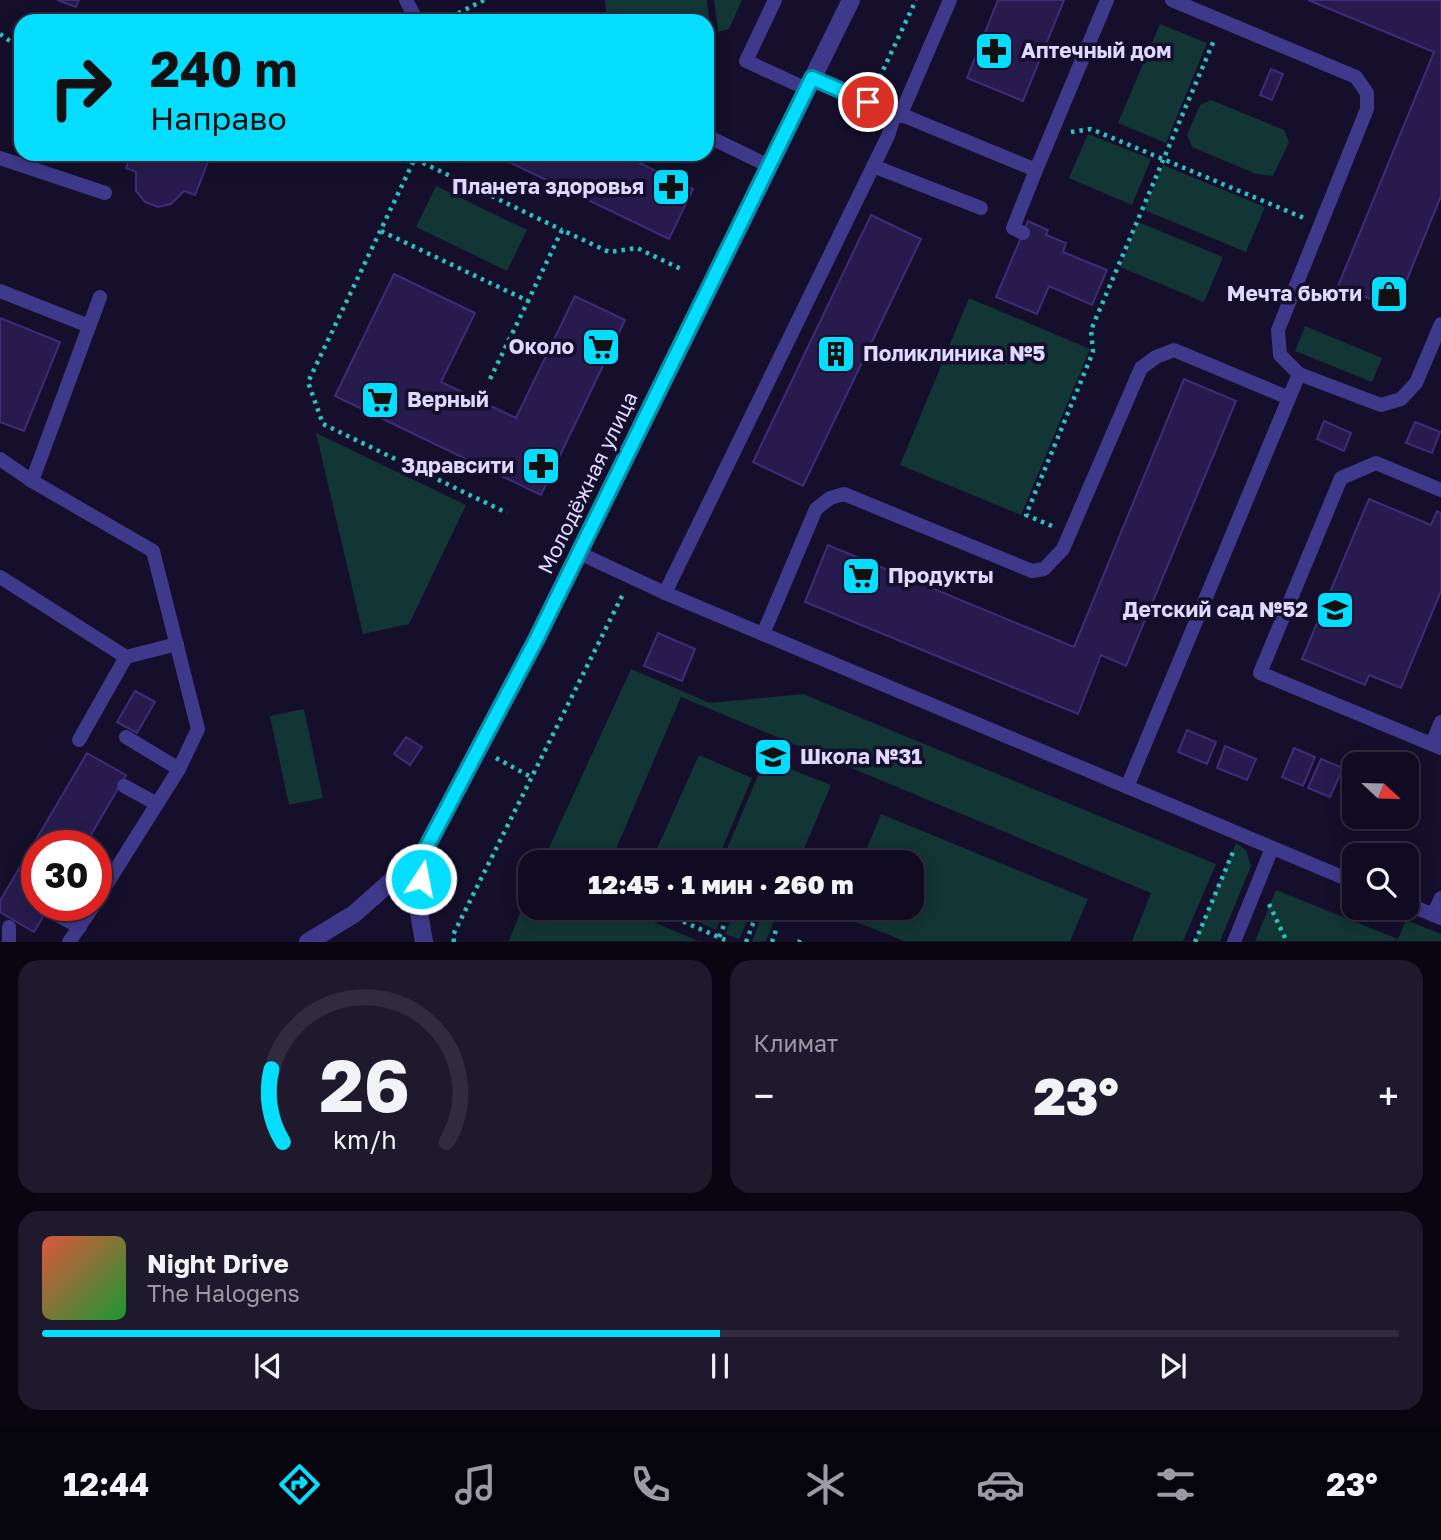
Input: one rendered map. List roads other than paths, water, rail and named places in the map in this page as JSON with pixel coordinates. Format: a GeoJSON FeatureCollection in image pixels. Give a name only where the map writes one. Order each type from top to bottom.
{"type":"FeatureCollection","features":[{"type":"Feature","properties":{"kind":"street","name":"Молодёжная улица"},"geometry":{"type":"LineString","coordinates":[[309,942],[354,914],[424,852],[579,553],[851,0]]}},
{"type":"Feature","properties":{"kind":"street"},"geometry":{"type":"LineString","coordinates":[[424,852],[418,907],[424,942]]}},
{"type":"Feature","properties":{"kind":"lane"},"geometry":{"type":"LineString","coordinates":[[775,0],[746,61],[868,102],[1036,170]]}},
{"type":"Feature","properties":{"kind":"lane"},"geometry":{"type":"LineString","coordinates":[[664,593],[898,115],[950,0]]}},
{"type":"Feature","properties":{"kind":"lane"},"geometry":{"type":"LineString","coordinates":[[1023,233],[1013,229],[1107,0]]}},
{"type":"Feature","properties":{"kind":"lane"},"geometry":{"type":"LineString","coordinates":[[1172,0],[1356,77],[1367,93],[1367,109],[1278,330],[1280,355],[1299,373],[1381,405],[1401,399],[1416,383],[1441,324]]}},
{"type":"Feature","properties":{"kind":"lane"},"geometry":{"type":"LineString","coordinates":[[714,139],[769,166]]}},
{"type":"Feature","properties":{"kind":"lane"},"geometry":{"type":"LineString","coordinates":[[0,158],[104,193]]}},
{"type":"Feature","properties":{"kind":"lane"},"geometry":{"type":"LineString","coordinates":[[873,166],[981,208]]}},
{"type":"Feature","properties":{"kind":"lane"},"geometry":{"type":"LineString","coordinates":[[0,291],[89,326]]}},
{"type":"Feature","properties":{"kind":"lane"},"geometry":{"type":"LineString","coordinates":[[32,481],[100,298]]}},
{"type":"Feature","properties":{"kind":"lane"},"geometry":{"type":"LineString","coordinates":[[763,634],[816,509],[830,498],[844,495],[1032,571],[1044,569],[1057,558],[1070,533],[1141,368],[1156,357],[1174,350],[1289,398]]}},
{"type":"Feature","properties":{"kind":"lane"},"geometry":{"type":"LineString","coordinates":[[1127,787],[1299,373]]}},
{"type":"Feature","properties":{"kind":"lane"},"geometry":{"type":"LineString","coordinates":[[0,459],[32,481],[153,551],[198,729],[179,769],[112,876]]}},
{"type":"Feature","properties":{"kind":"lane"},"geometry":{"type":"LineString","coordinates":[[1441,490],[1376,463],[1341,478],[1260,673],[1436,746],[1441,722]]}},
{"type":"Feature","properties":{"kind":"lane"},"geometry":{"type":"LineString","coordinates":[[579,553],[664,593],[1342,877]]}},
{"type":"Feature","properties":{"kind":"lane"},"geometry":{"type":"LineString","coordinates":[[0,577],[126,657]]}},
{"type":"Feature","properties":{"kind":"lane"},"geometry":{"type":"LineString","coordinates":[[79,740],[126,657],[177,644]]}},
{"type":"Feature","properties":{"kind":"lane"},"geometry":{"type":"LineString","coordinates":[[126,737],[179,769]]}},
{"type":"Feature","properties":{"kind":"lane"},"geometry":{"type":"LineString","coordinates":[[124,786],[157,804]]}},
{"type":"Feature","properties":{"kind":"lane"},"geometry":{"type":"LineString","coordinates":[[1234,942],[1272,848]]}},
{"type":"Feature","properties":{"kind":"lane"},"geometry":{"type":"LineString","coordinates":[[1419,909],[1437,916],[1441,898]]}},
{"type":"Feature","properties":{"kind":"lane"},"geometry":{"type":"LineString","coordinates":[[70,921],[80,926]]}},
{"type":"Feature","properties":{"kind":"lane"},"geometry":{"type":"LineString","coordinates":[[69,942],[83,921]]}},
{"type":"Feature","properties":{"kind":"place","name":"Аптечный дом"},"geometry":{"type":"Point","coordinates":[994,51]}},
{"type":"Feature","properties":{"kind":"place","name":"Планета здоровья"},"geometry":{"type":"Point","coordinates":[671,187]}},
{"type":"Feature","properties":{"kind":"place","name":"Мечта бьюти"},"geometry":{"type":"Point","coordinates":[1389,294]}},
{"type":"Feature","properties":{"kind":"place","name":"Около"},"geometry":{"type":"Point","coordinates":[601,347]}},
{"type":"Feature","properties":{"kind":"place","name":"Поликлиника №5"},"geometry":{"type":"Point","coordinates":[836,354]}},
{"type":"Feature","properties":{"kind":"place","name":"Верный"},"geometry":{"type":"Point","coordinates":[380,400]}},
{"type":"Feature","properties":{"kind":"place","name":"Здравсити"},"geometry":{"type":"Point","coordinates":[541,466]}},
{"type":"Feature","properties":{"kind":"place","name":"Продукты"},"geometry":{"type":"Point","coordinates":[861,576]}},
{"type":"Feature","properties":{"kind":"place","name":"Детский сад №52"},"geometry":{"type":"Point","coordinates":[1335,610]}},
{"type":"Feature","properties":{"kind":"place","name":"Школа №31"},"geometry":{"type":"Point","coordinates":[773,757]}}]}
